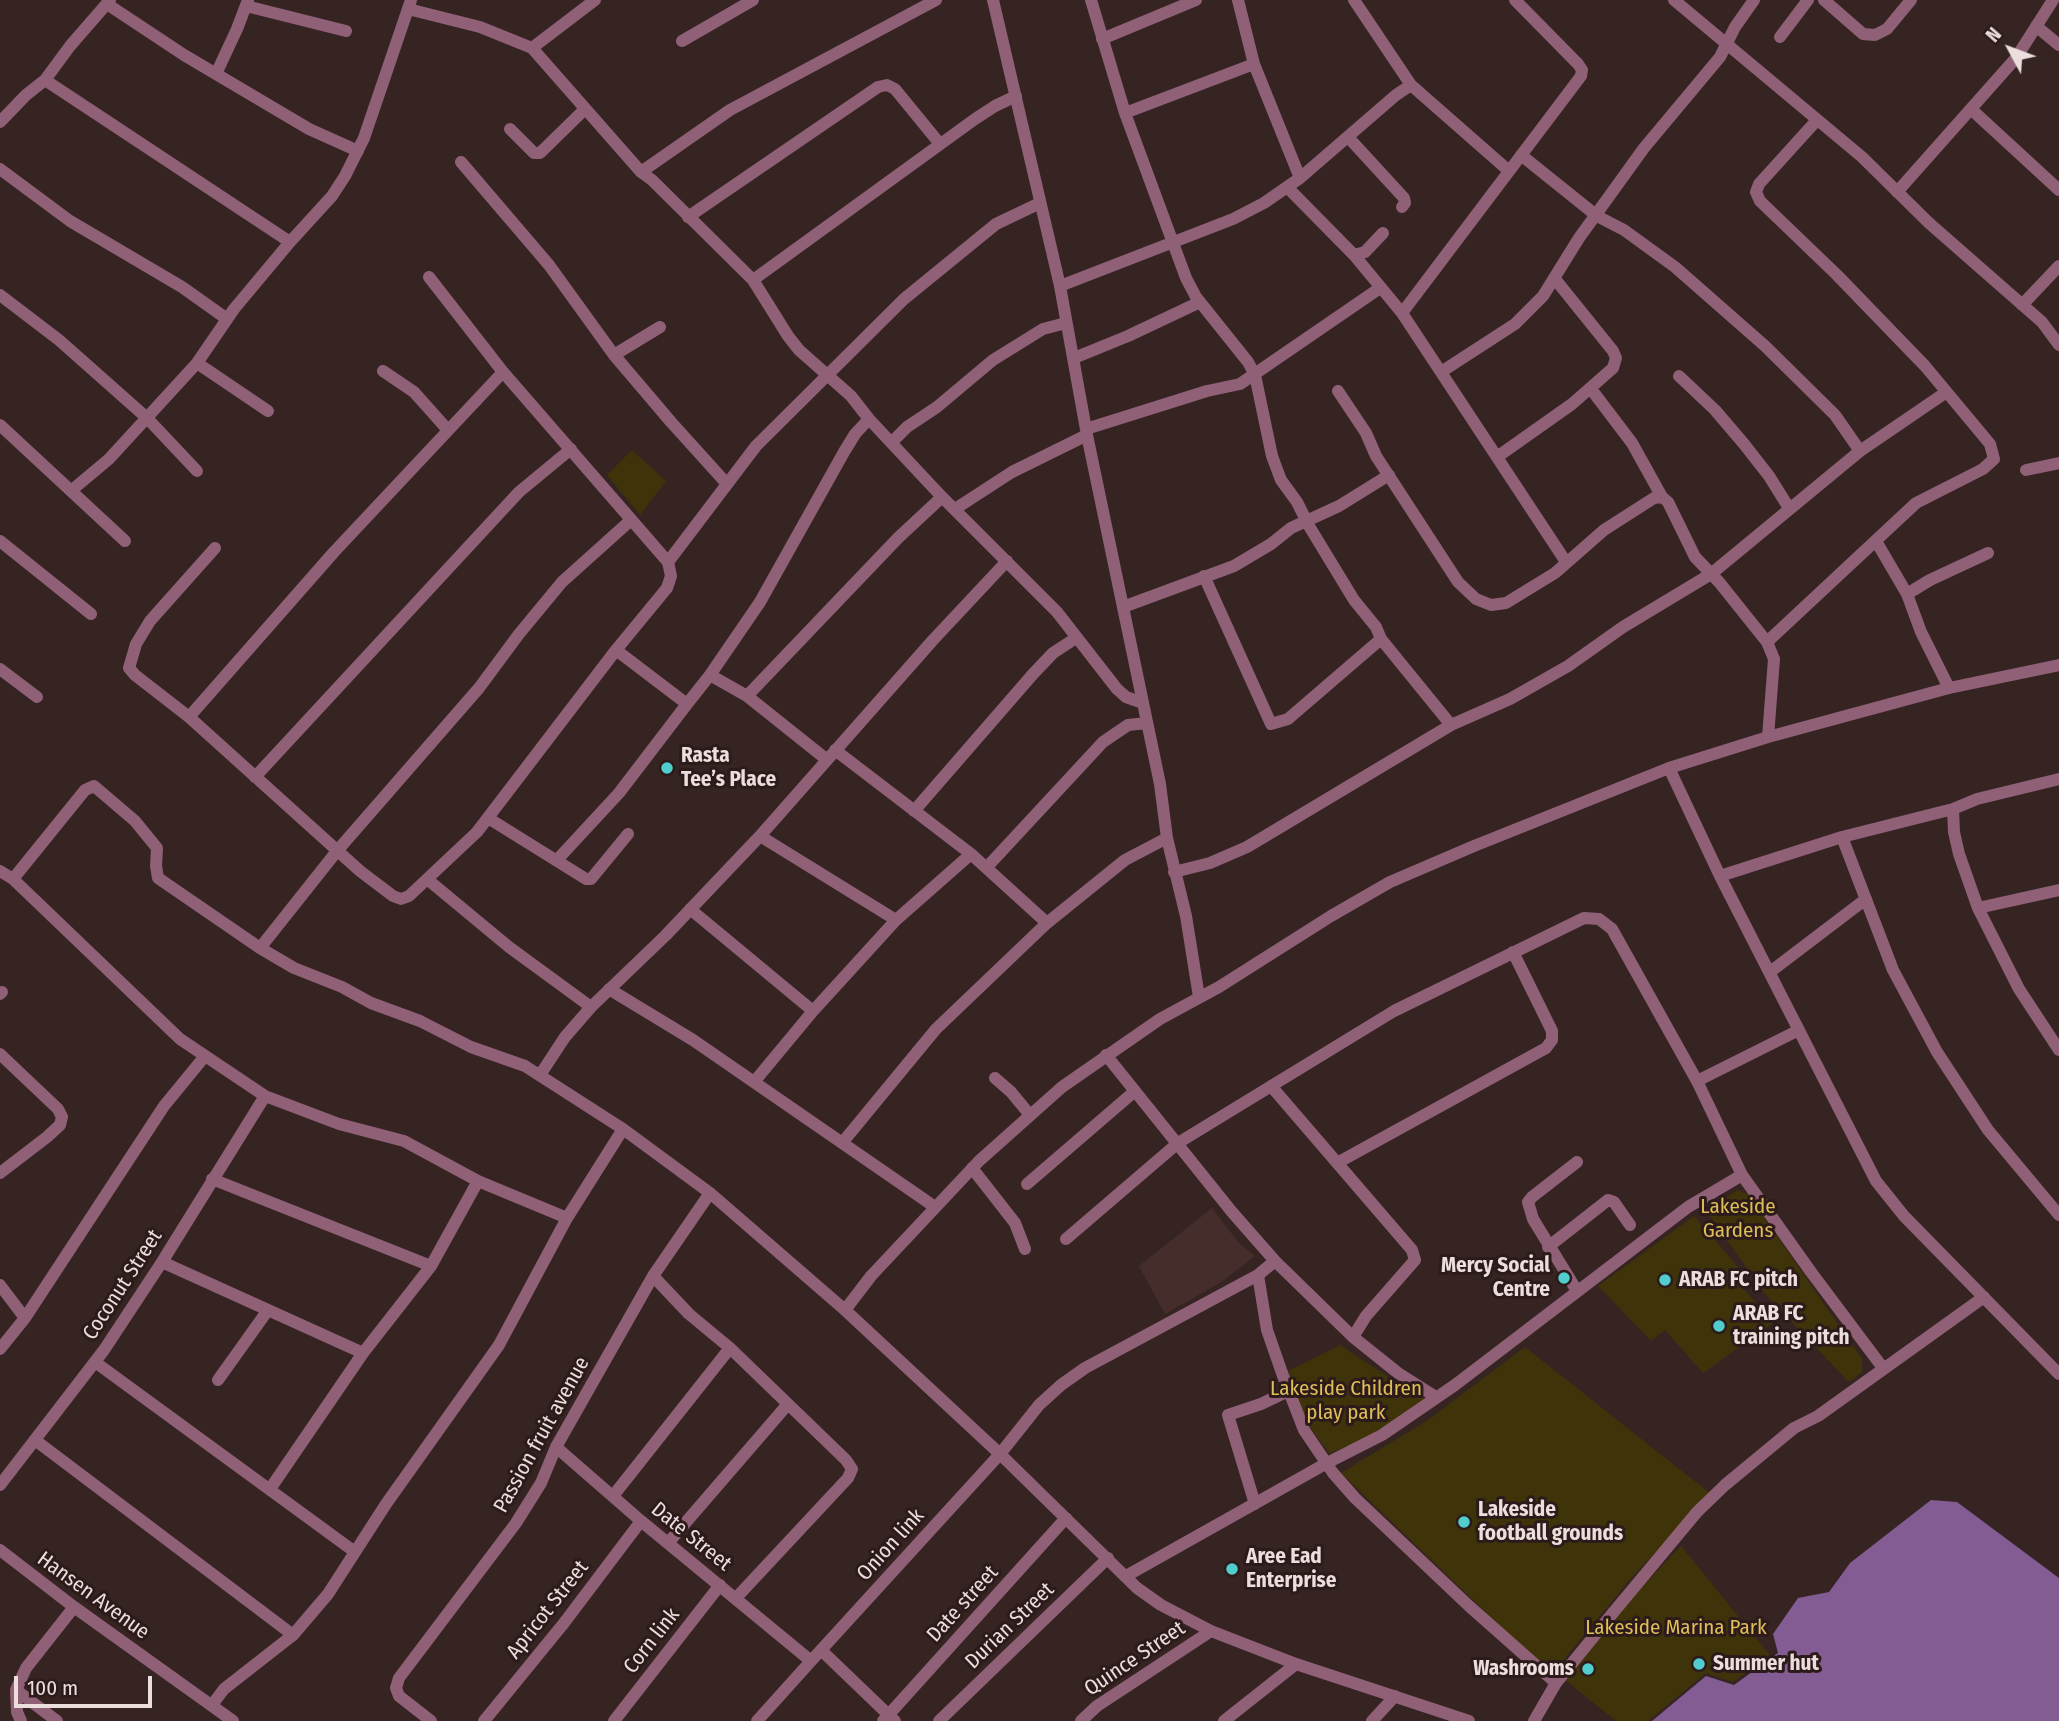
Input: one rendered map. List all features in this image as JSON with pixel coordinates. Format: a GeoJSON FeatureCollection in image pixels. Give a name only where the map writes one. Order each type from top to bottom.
{"type":"FeatureCollection","features":[{"type":"Feature","properties":{"kind":"street"},"geometry":{"type":"LineString","coordinates":[[532,48],[595,0]]}},
{"type":"Feature","properties":{"kind":"street"},"geometry":{"type":"LineString","coordinates":[[682,41],[753,0]]}},
{"type":"Feature","properties":{"kind":"street"},"geometry":{"type":"LineString","coordinates":[[641,172],[730,110],[936,0]]}},
{"type":"Feature","properties":{"kind":"street"},"geometry":{"type":"LineString","coordinates":[[993,0],[1060,286],[1087,432],[1160,784],[1167,838],[1186,916],[1199,997]]}},
{"type":"Feature","properties":{"kind":"street"},"geometry":{"type":"LineString","coordinates":[[1091,0],[1125,113],[1186,278],[1200,302],[1248,362],[1255,375],[1272,456],[1282,480],[1354,600],[1376,627],[1381,639],[1451,725]]}},
{"type":"Feature","properties":{"kind":"street"},"geometry":{"type":"LineString","coordinates":[[1102,39],[1196,0]]}},
{"type":"Feature","properties":{"kind":"street"},"geometry":{"type":"LineString","coordinates":[[1238,0],[1254,64],[1300,178]]}},
{"type":"Feature","properties":{"kind":"street"},"geometry":{"type":"LineString","coordinates":[[1354,0],[1411,85],[1509,171]]}},
{"type":"Feature","properties":{"kind":"street"},"geometry":{"type":"LineString","coordinates":[[1674,0],[1862,157],[1897,192],[2042,322],[2059,345]]}},
{"type":"Feature","properties":{"kind":"street"},"geometry":{"type":"LineString","coordinates":[[1441,372],[1515,324],[1543,296],[1579,238],[1644,148],[1707,75],[1754,0]]}},
{"type":"Feature","properties":{"kind":"street"},"geometry":{"type":"LineString","coordinates":[[1780,37],[1808,0]]}},
{"type":"Feature","properties":{"kind":"street"},"geometry":{"type":"LineString","coordinates":[[1824,0],[1863,34],[1875,35],[1887,29],[1910,0]]}},
{"type":"Feature","properties":{"kind":"street"},"geometry":{"type":"LineString","coordinates":[[1897,192],[2016,58],[2053,0]]}},
{"type":"Feature","properties":{"kind":"street"},"geometry":{"type":"LineString","coordinates":[[0,122],[45,80],[70,46],[109,2],[216,74],[309,129],[358,151]]}},
{"type":"Feature","properties":{"kind":"street"},"geometry":{"type":"LineString","coordinates":[[1402,313],[1581,76],[1582,70],[1520,2]]}},
{"type":"Feature","properties":{"kind":"street"},"geometry":{"type":"LineString","coordinates":[[216,74],[247,3],[346,31]]}},
{"type":"Feature","properties":{"kind":"street"},"geometry":{"type":"LineString","coordinates":[[72,490],[109,459],[197,363],[226,319],[332,196],[358,151],[410,4],[480,27],[532,48],[641,172],[753,280],[788,336],[851,396],[942,497],[1057,612],[1122,693],[1143,703]]}},
{"type":"Feature","properties":{"kind":"street"},"geometry":{"type":"LineString","coordinates":[[2036,26],[2059,45]]}},
{"type":"Feature","properties":{"kind":"street"},"geometry":{"type":"LineString","coordinates":[[1125,113],[1254,64]]}},
{"type":"Feature","properties":{"kind":"street"},"geometry":{"type":"LineString","coordinates":[[45,80],[290,242]]}},
{"type":"Feature","properties":{"kind":"street"},"geometry":{"type":"LineString","coordinates":[[688,217],[878,87],[887,85],[895,89],[940,144]]}},
{"type":"Feature","properties":{"kind":"street"},"geometry":{"type":"LineString","coordinates":[[1060,286],[1233,219],[1300,178],[1411,85]]}},
{"type":"Feature","properties":{"kind":"street"},"geometry":{"type":"LineString","coordinates":[[753,280],[900,176],[940,144],[995,106],[1016,96]]}},
{"type":"Feature","properties":{"kind":"street"},"geometry":{"type":"LineString","coordinates":[[510,129],[534,153],[540,153],[584,110]]}},
{"type":"Feature","properties":{"kind":"street"},"geometry":{"type":"LineString","coordinates":[[1972,110],[2059,190]]}},
{"type":"Feature","properties":{"kind":"street"},"geometry":{"type":"LineString","coordinates":[[1767,642],[1916,503],[1983,468],[1994,458],[1990,444],[1925,366],[1760,201],[1756,192],[1759,184],[1817,120]]}},
{"type":"Feature","properties":{"kind":"street"},"geometry":{"type":"LineString","coordinates":[[1348,137],[1404,198],[1402,207]]}},
{"type":"Feature","properties":{"kind":"street"},"geometry":{"type":"LineString","coordinates":[[1521,155],[1597,216],[1624,230],[1675,267],[1765,346],[1835,415],[1860,451]]}},
{"type":"Feature","properties":{"kind":"street"},"geometry":{"type":"LineString","coordinates":[[461,162],[549,265],[614,355],[727,484]]}},
{"type":"Feature","properties":{"kind":"street"},"geometry":{"type":"LineString","coordinates":[[0,169],[71,221],[182,287],[226,319]]}},
{"type":"Feature","properties":{"kind":"street"},"geometry":{"type":"LineString","coordinates":[[1287,187],[1354,255],[1402,313],[1566,562]]}},
{"type":"Feature","properties":{"kind":"street"},"geometry":{"type":"LineString","coordinates":[[668,562],[756,446],[904,299],[996,224],[1040,203]]}},
{"type":"Feature","properties":{"kind":"street"},"geometry":{"type":"LineString","coordinates":[[1354,255],[1365,252],[1383,233]]}},
{"type":"Feature","properties":{"kind":"street"},"geometry":{"type":"LineString","coordinates":[[2022,305],[2059,266]]}},
{"type":"Feature","properties":{"kind":"street"},"geometry":{"type":"LineString","coordinates":[[215,548],[150,621],[136,644],[129,668],[189,717],[360,872],[393,896],[401,899],[409,896],[477,832],[616,650],[667,588],[671,576],[668,562],[503,372],[429,277]]}},
{"type":"Feature","properties":{"kind":"street"},"geometry":{"type":"LineString","coordinates":[[1497,457],[1591,388],[1613,368],[1616,358],[1613,351],[1555,279]]}},
{"type":"Feature","properties":{"kind":"street"},"geometry":{"type":"LineString","coordinates":[[955,509],[1012,472],[1087,432],[1207,391],[1240,384],[1380,288]]}},
{"type":"Feature","properties":{"kind":"street"},"geometry":{"type":"LineString","coordinates":[[0,295],[59,340],[147,418],[197,471]]}},
{"type":"Feature","properties":{"kind":"street"},"geometry":{"type":"LineString","coordinates":[[1073,358],[1128,337],[1200,302]]}},
{"type":"Feature","properties":{"kind":"street"},"geometry":{"type":"LineString","coordinates":[[892,442],[907,427],[937,407],[993,360],[1043,329],[1066,323]]}},
{"type":"Feature","properties":{"kind":"street"},"geometry":{"type":"LineString","coordinates":[[614,355],[660,327]]}},
{"type":"Feature","properties":{"kind":"street"},"geometry":{"type":"LineString","coordinates":[[197,363],[268,411]]}},
{"type":"Feature","properties":{"kind":"street"},"geometry":{"type":"LineString","coordinates":[[383,372],[414,392],[447,429]]}},
{"type":"Feature","properties":{"kind":"street"},"geometry":{"type":"LineString","coordinates":[[189,717],[334,552],[503,372]]}},
{"type":"Feature","properties":{"kind":"street"},"geometry":{"type":"LineString","coordinates":[[1679,376],[1715,410],[1744,444],[1789,508]]}},
{"type":"Feature","properties":{"kind":"street"},"geometry":{"type":"LineString","coordinates":[[1591,388],[1632,443],[1662,497],[1668,502],[1695,557],[1767,642],[1774,659],[1768,737]]}},
{"type":"Feature","properties":{"kind":"street"},"geometry":{"type":"LineString","coordinates":[[1338,391],[1366,433],[1388,475],[1458,582],[1476,599],[1491,605],[1506,603],[1555,573],[1604,530],[1654,498],[1662,497]]}},
{"type":"Feature","properties":{"kind":"street"},"geometry":{"type":"LineString","coordinates":[[1174,872],[1210,863],[1247,847],[1451,725],[1510,699],[1567,666],[1623,627],[1711,574],[1860,451],[1945,393]]}},
{"type":"Feature","properties":{"kind":"street"},"geometry":{"type":"LineString","coordinates":[[557,860],[619,793],[710,675],[760,602],[855,434],[869,419]]}},
{"type":"Feature","properties":{"kind":"street"},"geometry":{"type":"LineString","coordinates":[[0,425],[125,541]]}},
{"type":"Feature","properties":{"kind":"street"},"geometry":{"type":"LineString","coordinates":[[255,777],[509,502],[571,449]]}},
{"type":"Feature","properties":{"kind":"street"},"geometry":{"type":"LineString","coordinates":[[2026,470],[2059,463]]}},
{"type":"Feature","properties":{"kind":"street"},"geometry":{"type":"LineString","coordinates":[[1123,607],[1234,566],[1306,520],[1339,506],[1388,475]]}},
{"type":"Feature","properties":{"kind":"street"},"geometry":{"type":"LineString","coordinates":[[747,696],[898,538],[942,497]]}},
{"type":"Feature","properties":{"kind":"street"},"geometry":{"type":"LineString","coordinates":[[260,948],[337,851],[479,688],[562,582],[631,520]]}},
{"type":"Feature","properties":{"kind":"street"},"geometry":{"type":"LineString","coordinates":[[0,541],[91,614]]}},
{"type":"Feature","properties":{"kind":"street"},"geometry":{"type":"LineString","coordinates":[[1876,541],[1907,594],[1921,632],[1949,688]]}},
{"type":"Feature","properties":{"kind":"street"},"geometry":{"type":"LineString","coordinates":[[1907,594],[1930,580],[1988,553]]}},
{"type":"Feature","properties":{"kind":"street"},"geometry":{"type":"LineString","coordinates":[[540,1075],[565,1037],[591,1007],[760,836],[1007,561]]}},
{"type":"Feature","properties":{"kind":"street"},"geometry":{"type":"LineString","coordinates":[[1204,576],[1271,724],[1287,719],[1381,639]]}},
{"type":"Feature","properties":{"kind":"street"},"geometry":{"type":"LineString","coordinates":[[914,811],[1033,674],[1053,653],[1076,638]]}},
{"type":"Feature","properties":{"kind":"street"},"geometry":{"type":"LineString","coordinates":[[616,650],[687,704]]}},
{"type":"Feature","properties":{"kind":"street"},"geometry":{"type":"LineString","coordinates":[[845,1310],[871,1276],[972,1168],[1062,1087],[1160,1019],[1390,882],[1669,768],[1768,737],[1949,688],[2059,665]]}},
{"type":"Feature","properties":{"kind":"street"},"geometry":{"type":"LineString","coordinates":[[0,669],[37,697]]}},
{"type":"Feature","properties":{"kind":"street"},"geometry":{"type":"LineString","coordinates":[[710,675],[747,696],[914,811],[987,867],[1047,923]]}},
{"type":"Feature","properties":{"kind":"street"},"geometry":{"type":"LineString","coordinates":[[987,867],[1103,742],[1128,725],[1147,723]]}},
{"type":"Feature","properties":{"kind":"street"},"geometry":{"type":"LineString","coordinates":[[1669,768],[1720,876],[1876,1181],[1904,1216],[2059,1374]]}},
{"type":"Feature","properties":{"kind":"street"},"geometry":{"type":"LineString","coordinates":[[1720,876],[1842,837],[2059,779]]}},
{"type":"Feature","properties":{"kind":"street"},"geometry":{"type":"LineString","coordinates":[[13,879],[85,790],[93,786],[135,821],[157,848],[158,878],[260,948],[293,968],[342,987],[371,1003],[419,1021],[471,1047],[525,1066],[623,1129],[710,1193],[845,1310],[1000,1454],[1137,1588],[1161,1605],[1211,1631],[1296,1664],[1469,1721]]}},
{"type":"Feature","properties":{"kind":"street"},"geometry":{"type":"LineString","coordinates":[[1953,809],[1959,854],[1978,908],[2019,989],[2059,1051]]}},
{"type":"Feature","properties":{"kind":"street"},"geometry":{"type":"LineString","coordinates":[[488,818],[586,879],[591,879],[628,834]]}},
{"type":"Feature","properties":{"kind":"street"},"geometry":{"type":"LineString","coordinates":[[760,836],[896,920]]}},
{"type":"Feature","properties":{"kind":"street"},"geometry":{"type":"LineString","coordinates":[[1842,837],[1893,970],[1937,1052],[1988,1130],[2059,1215]]}},
{"type":"Feature","properties":{"kind":"street"},"geometry":{"type":"LineString","coordinates":[[842,1143],[936,1028],[1047,923],[1125,860],[1167,838]]}},
{"type":"Feature","properties":{"kind":"street"},"geometry":{"type":"LineString","coordinates":[[754,1082],[813,1011],[896,920],[971,854]]}},
{"type":"Feature","properties":{"kind":"street"},"geometry":{"type":"LineString","coordinates":[[0,871],[13,879],[180,1039],[265,1096],[339,1124],[404,1141],[478,1181],[567,1218]]}},
{"type":"Feature","properties":{"kind":"street"},"geometry":{"type":"LineString","coordinates":[[427,880],[509,947],[591,1007]]}},
{"type":"Feature","properties":{"kind":"street"},"geometry":{"type":"LineString","coordinates":[[1978,908],[2059,890]]}},
{"type":"Feature","properties":{"kind":"street"},"geometry":{"type":"LineString","coordinates":[[1770,972],[1866,899]]}},
{"type":"Feature","properties":{"kind":"street"},"geometry":{"type":"LineString","coordinates":[[690,908],[813,1011]]}},
{"type":"Feature","properties":{"kind":"street"},"geometry":{"type":"LineString","coordinates":[[1066,1239],[1178,1143],[1394,1011],[1584,918],[1599,919],[1612,929],[1697,1081],[1742,1175],[1883,1368]]}},
{"type":"Feature","properties":{"kind":"street"},"geometry":{"type":"LineString","coordinates":[[1337,1163],[1546,1048],[1552,1040],[1552,1031],[1513,952]]}},
{"type":"Feature","properties":{"kind":"street"},"geometry":{"type":"LineString","coordinates":[[609,989],[693,1040],[935,1207]]}},
{"type":"Feature","properties":{"kind":"street"},"geometry":{"type":"LineString","coordinates":[[1697,1081],[1799,1030]]}},
{"type":"Feature","properties":{"kind":"street"},"geometry":{"type":"LineString","coordinates":[[0,1054],[58,1109],[62,1117],[60,1125],[47,1137],[0,1173]]}},
{"type":"Feature","properties":{"kind":"street"},"geometry":{"type":"LineString","coordinates":[[1106,1055],[1232,1212],[1275,1261],[1353,1337],[1398,1373],[1436,1397]]}},
{"type":"Feature","properties":{"kind":"street"},"geometry":{"type":"LineString","coordinates":[[0,1349],[25,1318],[164,1106],[205,1056]]}},
{"type":"Feature","properties":{"kind":"street"},"geometry":{"type":"LineString","coordinates":[[995,1078],[1030,1115]]}},
{"type":"Feature","properties":{"kind":"street"},"geometry":{"type":"LineString","coordinates":[[1271,1086],[1412,1250],[1415,1260],[1366,1316],[1353,1337]]}},
{"type":"Feature","properties":{"kind":"street"},"geometry":{"type":"LineString","coordinates":[[1027,1184],[1135,1091]]}},
{"type":"Feature","properties":{"kind":"street","name":"Coconut Street"},"geometry":{"type":"LineString","coordinates":[[0,1485],[95,1362],[162,1262],[265,1096]]}},
{"type":"Feature","properties":{"kind":"street"},"geometry":{"type":"LineString","coordinates":[[212,1705],[224,1689],[293,1635],[328,1594],[386,1504],[499,1345],[567,1218],[623,1129]]}},
{"type":"Feature","properties":{"kind":"street"},"geometry":{"type":"LineString","coordinates":[[1577,1162],[1528,1202],[1533,1219],[1548,1247],[1577,1291]]}},
{"type":"Feature","properties":{"kind":"street"},"geometry":{"type":"LineString","coordinates":[[972,1168],[1016,1223],[1025,1249]]}},
{"type":"Feature","properties":{"kind":"street"},"geometry":{"type":"LineString","coordinates":[[1126,1576],[1382,1435],[1472,1372],[1688,1207],[1742,1175]]}},
{"type":"Feature","properties":{"kind":"street"},"geometry":{"type":"LineString","coordinates":[[212,1179],[431,1266]]}},
{"type":"Feature","properties":{"kind":"street"},"geometry":{"type":"LineString","coordinates":[[270,1489],[363,1353],[431,1266],[478,1181]]}},
{"type":"Feature","properties":{"kind":"street","name":"Passion fruit avenue"},"geometry":{"type":"LineString","coordinates":[[431,1721],[399,1696],[396,1688],[399,1678],[516,1524],[541,1483],[556,1447],[653,1276],[710,1193]]}},
{"type":"Feature","properties":{"kind":"street"},"geometry":{"type":"LineString","coordinates":[[1548,1247],[1608,1200],[1614,1202],[1630,1225]]}},
{"type":"Feature","properties":{"kind":"street","name":"Onion link"},"geometry":{"type":"LineString","coordinates":[[757,1721],[807,1658],[821,1650],[1000,1454],[1038,1405],[1085,1368],[1258,1275],[1275,1261]]}},
{"type":"Feature","properties":{"kind":"street"},"geometry":{"type":"LineString","coordinates":[[162,1262],[363,1353]]}},
{"type":"Feature","properties":{"kind":"street"},"geometry":{"type":"LineString","coordinates":[[1258,1275],[1267,1330],[1288,1391],[1304,1430],[1327,1463],[1355,1498],[1392,1534],[1468,1606],[1556,1683]]}},
{"type":"Feature","properties":{"kind":"street"},"geometry":{"type":"LineString","coordinates":[[653,1276],[846,1460],[852,1469],[848,1478],[736,1598]]}},
{"type":"Feature","properties":{"kind":"street"},"geometry":{"type":"LineString","coordinates":[[0,1285],[25,1318]]}},
{"type":"Feature","properties":{"kind":"street"},"geometry":{"type":"LineString","coordinates":[[1534,1721],[1556,1683],[1697,1512],[1725,1485],[1794,1428],[1818,1416],[1984,1297]]}},
{"type":"Feature","properties":{"kind":"street"},"geometry":{"type":"LineString","coordinates":[[218,1380],[268,1310]]}},
{"type":"Feature","properties":{"kind":"street"},"geometry":{"type":"LineString","coordinates":[[613,1496],[730,1348]]}},
{"type":"Feature","properties":{"kind":"street"},"geometry":{"type":"LineString","coordinates":[[95,1362],[355,1552]]}},
{"type":"Feature","properties":{"kind":"street"},"geometry":{"type":"LineString","coordinates":[[1255,1503],[1228,1415],[1288,1391]]}},
{"type":"Feature","properties":{"kind":"street"},"geometry":{"type":"LineString","coordinates":[[668,1543],[788,1404]]}},
{"type":"Feature","properties":{"kind":"street"},"geometry":{"type":"LineString","coordinates":[[35,1440],[293,1635]]}},
{"type":"Feature","properties":{"kind":"street","name":"Date Street"},"geometry":{"type":"LineString","coordinates":[[556,1447],[807,1658]]}},
{"type":"Feature","properties":{"kind":"street","name":"Date street"},"geometry":{"type":"LineString","coordinates":[[888,1719],[1066,1518]]}},
{"type":"Feature","properties":{"kind":"street","name":"Apricot Street"},"geometry":{"type":"LineString","coordinates":[[484,1721],[564,1623],[641,1521]]}},
{"type":"Feature","properties":{"kind":"street","name":"Hansen Avenue"},"geometry":{"type":"LineString","coordinates":[[0,1550],[74,1607],[233,1721]]}},
{"type":"Feature","properties":{"kind":"street","name":"Durian Street"},"geometry":{"type":"LineString","coordinates":[[939,1721],[1108,1558]]}},
{"type":"Feature","properties":{"kind":"street","name":"Corn link"},"geometry":{"type":"LineString","coordinates":[[614,1721],[720,1585]]}},
{"type":"Feature","properties":{"kind":"street"},"geometry":{"type":"LineString","coordinates":[[21,1721],[17,1712],[16,1690],[26,1668],[74,1607]]}},
{"type":"Feature","properties":{"kind":"street","name":"Quince Street"},"geometry":{"type":"LineString","coordinates":[[1081,1721],[1097,1706],[1211,1631]]}},
{"type":"Feature","properties":{"kind":"street"},"geometry":{"type":"LineString","coordinates":[[821,1650],[888,1719]]}},
{"type":"Feature","properties":{"kind":"street"},"geometry":{"type":"LineString","coordinates":[[1224,1721],[1296,1664]]}},
{"type":"Feature","properties":{"kind":"street"},"geometry":{"type":"LineString","coordinates":[[16,1690],[57,1721]]}},
{"type":"Feature","properties":{"kind":"street"},"geometry":{"type":"LineString","coordinates":[[1372,1721],[1395,1696]]}},
{"type":"Feature","properties":{"kind":"shaded area"},"geometry":{"type":"Polygon","coordinates":[[[1212,1208],[1239,1243],[1255,1256],[1220,1283],[1165,1314],[1139,1266],[1212,1208]]]}},
{"type":"Feature","properties":{"kind":"shaded area"},"geometry":{"type":"Polygon","coordinates":[[[1931,1500],[1957,1502],[2059,1578],[2059,1721],[1652,1721],[1706,1676],[1734,1685],[1778,1653],[1773,1634],[1798,1598],[1829,1592],[1850,1563],[1931,1500]]]}},
{"type":"Feature","properties":{"kind":"green space"},"geometry":{"type":"Polygon","coordinates":[[[632,450],[666,481],[640,515],[607,475],[632,450]]]}},
{"type":"Feature","properties":{"kind":"green space","name":"Lakeside Gardens"},"geometry":{"type":"Polygon","coordinates":[[[1737,1190],[1748,1194],[1862,1359],[1862,1372],[1849,1382],[1765,1294],[1707,1212],[1737,1190]]]}},
{"type":"Feature","properties":{"kind":"green space","name":"ARAB FC pitch"},"geometry":{"type":"Polygon","coordinates":[[[1694,1216],[1738,1267],[1731,1274],[1773,1323],[1703,1373],[1665,1330],[1651,1341],[1598,1286],[1694,1216]]]}},
{"type":"Feature","properties":{"kind":"green space","name":"Lakeside Children play park"},"geometry":{"type":"Polygon","coordinates":[[[1340,1345],[1420,1398],[1436,1397],[1382,1435],[1329,1453],[1306,1422],[1288,1371],[1340,1345]]]}},
{"type":"Feature","properties":{"kind":"green space"},"geometry":{"type":"Polygon","coordinates":[[[1525,1347],[1711,1494],[1632,1577],[1551,1675],[1341,1473],[1428,1420],[1525,1347]]]}},
{"type":"Feature","properties":{"kind":"green space","name":"Lakeside Marina Park"},"geometry":{"type":"Polygon","coordinates":[[[1681,1546],[1770,1655],[1733,1682],[1706,1673],[1648,1721],[1616,1721],[1565,1680],[1625,1605],[1681,1546]]]}},
{"type":"Feature","properties":{"kind":"place","name":"Rasta Tee’s Place"},"geometry":{"type":"Point","coordinates":[667,768]}},
{"type":"Feature","properties":{"kind":"place","name":"Mercy Social Centre"},"geometry":{"type":"Point","coordinates":[1564,1278]}},
{"type":"Feature","properties":{"kind":"place","name":"ARAB FC pitch"},"geometry":{"type":"Point","coordinates":[1665,1280]}},
{"type":"Feature","properties":{"kind":"place","name":"ARAB FC training pitch"},"geometry":{"type":"Point","coordinates":[1719,1326]}},
{"type":"Feature","properties":{"kind":"place","name":"Lakeside football grounds"},"geometry":{"type":"Point","coordinates":[1464,1522]}},
{"type":"Feature","properties":{"kind":"place","name":"Aree Ead Enterprise"},"geometry":{"type":"Point","coordinates":[1232,1569]}},
{"type":"Feature","properties":{"kind":"place","name":"Summer hut"},"geometry":{"type":"Point","coordinates":[1699,1664]}},
{"type":"Feature","properties":{"kind":"place","name":"Washrooms"},"geometry":{"type":"Point","coordinates":[1588,1669]}}]}
